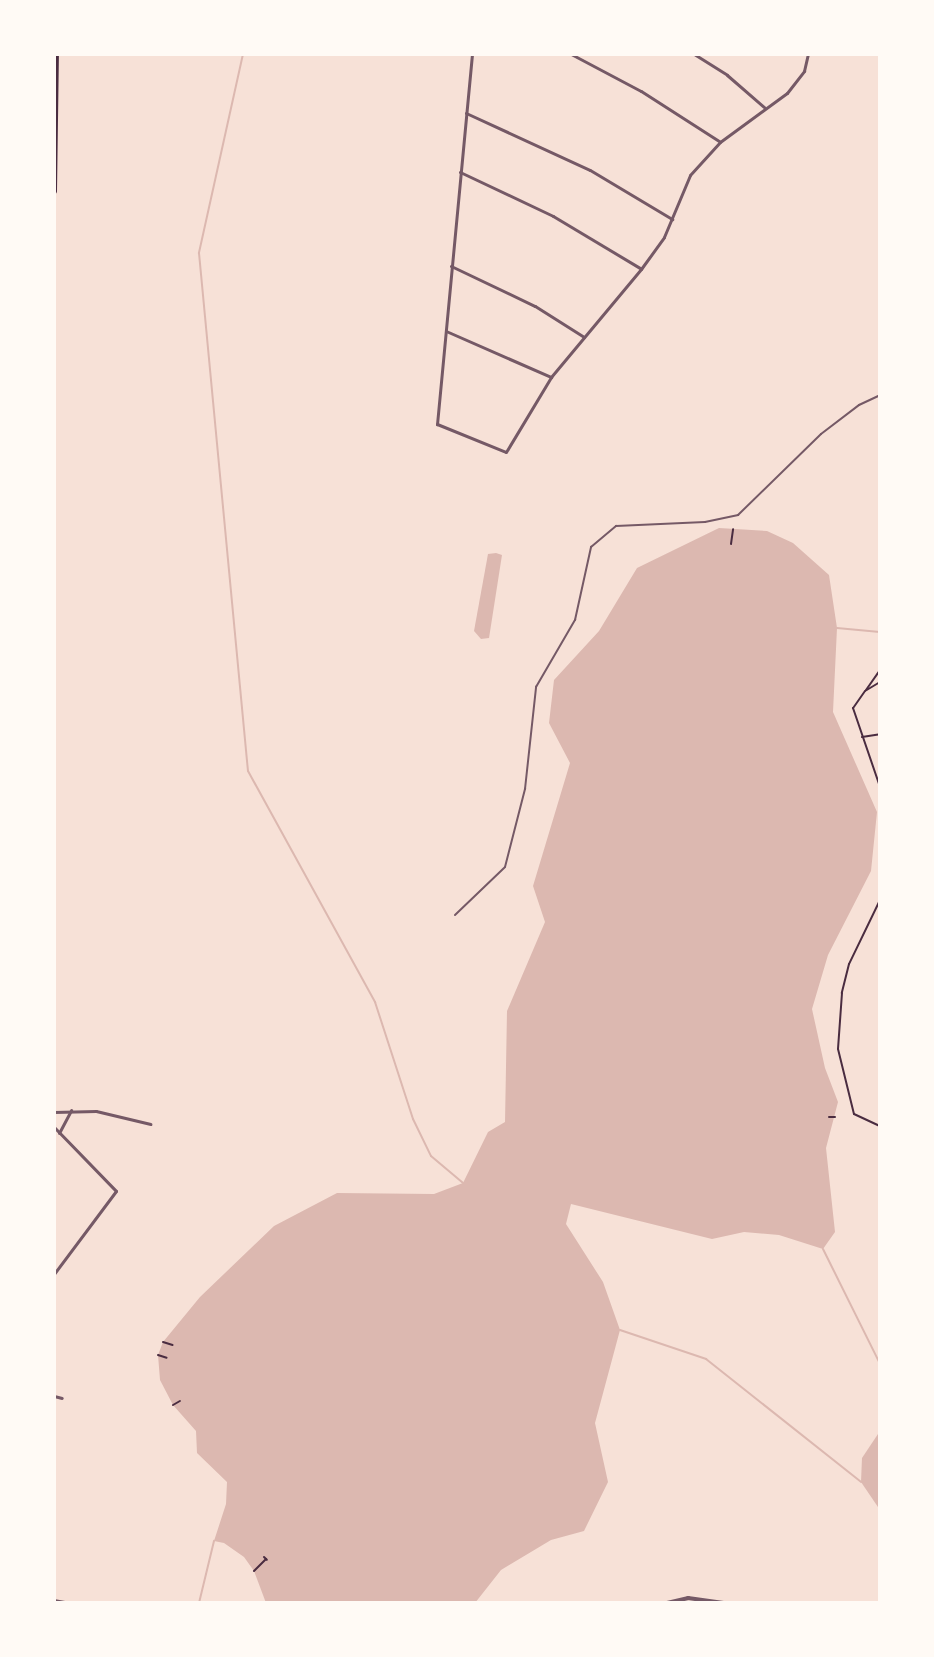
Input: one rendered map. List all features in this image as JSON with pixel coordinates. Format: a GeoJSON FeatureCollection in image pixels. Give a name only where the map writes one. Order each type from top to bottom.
{"type":"FeatureCollection","features":[{"type":"Feature","properties":{"kind":"highway"},"geometry":{"type":"LineString","coordinates":[[54,191],[56,54]]}},
{"type":"Feature","properties":{"kind":"street"},"geometry":{"type":"LineString","coordinates":[[472,54],[437,424],[506,452],[551,377],[641,269],[672,219],[690,175],[720,142],[787,93],[804,71],[808,54]]}},
{"type":"Feature","properties":{"kind":"street"},"geometry":{"type":"LineString","coordinates":[[571,54],[641,91],[720,142]]}},
{"type":"Feature","properties":{"kind":"street"},"geometry":{"type":"LineString","coordinates":[[694,54],[727,75],[765,108]]}},
{"type":"Feature","properties":{"kind":"street"},"geometry":{"type":"LineString","coordinates":[[466,113],[590,170],[672,219]]}},
{"type":"Feature","properties":{"kind":"street"},"geometry":{"type":"LineString","coordinates":[[460,172],[553,216],[641,269]]}},
{"type":"Feature","properties":{"kind":"street"},"geometry":{"type":"LineString","coordinates":[[451,266],[535,306],[584,337]]}},
{"type":"Feature","properties":{"kind":"street"},"geometry":{"type":"LineString","coordinates":[[446,331],[551,377]]}},
{"type":"Feature","properties":{"kind":"street"},"geometry":{"type":"LineString","coordinates":[[59,1133],[71,1110]]}},
{"type":"Feature","properties":{"kind":"street"},"geometry":{"type":"LineString","coordinates":[[54,1112],[96,1111],[150,1124]]}},
{"type":"Feature","properties":{"kind":"street"},"geometry":{"type":"LineString","coordinates":[[54,1127],[116,1191],[54,1274]]}},
{"type":"Feature","properties":{"kind":"street"},"geometry":{"type":"LineString","coordinates":[[54,1396],[62,1398]]}},
{"type":"Feature","properties":{"kind":"street"},"geometry":{"type":"LineString","coordinates":[[667,1603],[688,1598],[724,1603]]}},
{"type":"Feature","properties":{"kind":"street"},"geometry":{"type":"LineString","coordinates":[[54,1601],[65,1603]]}},
{"type":"Feature","properties":{"kind":"lane"},"geometry":{"type":"LineString","coordinates":[[455,915],[505,867],[525,789],[536,687],[575,620],[591,547],[616,526],[705,522],[738,515],[821,434],[859,405],[880,395]]}},
{"type":"Feature","properties":{"kind":"path"},"geometry":{"type":"LineString","coordinates":[[731,544],[733,529]]}},
{"type":"Feature","properties":{"kind":"path"},"geometry":{"type":"LineString","coordinates":[[880,670],[853,708],[880,787]]}},
{"type":"Feature","properties":{"kind":"path"},"geometry":{"type":"LineString","coordinates":[[865,691],[880,682]]}},
{"type":"Feature","properties":{"kind":"path"},"geometry":{"type":"LineString","coordinates":[[861,737],[880,734]]}},
{"type":"Feature","properties":{"kind":"path"},"geometry":{"type":"LineString","coordinates":[[880,900],[849,964],[838,1049],[851,1109],[858,1118],[880,1126]]}},
{"type":"Feature","properties":{"kind":"path"},"geometry":{"type":"LineString","coordinates":[[829,1117],[835,1117]]}},
{"type":"Feature","properties":{"kind":"path"},"geometry":{"type":"LineString","coordinates":[[163,1342],[173,1345]]}},
{"type":"Feature","properties":{"kind":"path"},"geometry":{"type":"LineString","coordinates":[[158,1355],[167,1358]]}},
{"type":"Feature","properties":{"kind":"path"},"geometry":{"type":"LineString","coordinates":[[173,1405],[180,1401]]}},
{"type":"Feature","properties":{"kind":"path"},"geometry":{"type":"LineString","coordinates":[[254,1571],[266,1559]]}},
{"type":"Feature","properties":{"kind":"shaded area"},"geometry":{"type":"Polygon","coordinates":[[[719,528],[767,531],[793,543],[829,575],[837,628],[833,712],[877,812],[871,871],[828,955],[812,1009],[825,1068],[838,1102],[826,1148],[835,1232],[823,1249],[779,1235],[744,1232],[712,1239],[571,1204],[566,1224],[603,1282],[620,1330],[595,1423],[608,1482],[584,1531],[551,1540],[501,1570],[475,1603],[266,1603],[254,1571],[244,1557],[224,1543],[214,1541],[226,1504],[227,1482],[197,1453],[196,1431],[173,1405],[160,1380],[158,1355],[163,1342],[200,1297],[274,1226],[337,1193],[434,1194],[463,1183],[488,1132],[505,1122],[507,1011],[545,922],[533,886],[570,763],[549,723],[554,680],[599,631],[637,568],[719,528]]]}},
{"type":"Feature","properties":{"kind":"shaded area"},"geometry":{"type":"Polygon","coordinates":[[[488,554],[502,555],[489,638],[481,639],[474,631],[488,554]]]}},
{"type":"Feature","properties":{"kind":"shaded area"},"geometry":{"type":"Polygon","coordinates":[[[880,1431],[880,1510],[861,1482],[862,1458],[880,1431]]]}},
{"type":"Feature","properties":{"kind":"waterway"},"geometry":{"type":"LineString","coordinates":[[243,54],[199,253],[248,771],[375,1002],[413,1119],[431,1156],[463,1183]]}},
{"type":"Feature","properties":{"kind":"waterway"},"geometry":{"type":"LineString","coordinates":[[837,628],[880,632]]}},
{"type":"Feature","properties":{"kind":"waterway"},"geometry":{"type":"LineString","coordinates":[[823,1249],[880,1364]]}},
{"type":"Feature","properties":{"kind":"waterway"},"geometry":{"type":"LineString","coordinates":[[620,1330],[706,1359],[861,1482]]}},
{"type":"Feature","properties":{"kind":"waterway"},"geometry":{"type":"LineString","coordinates":[[199,1603],[214,1541]]}}]}
